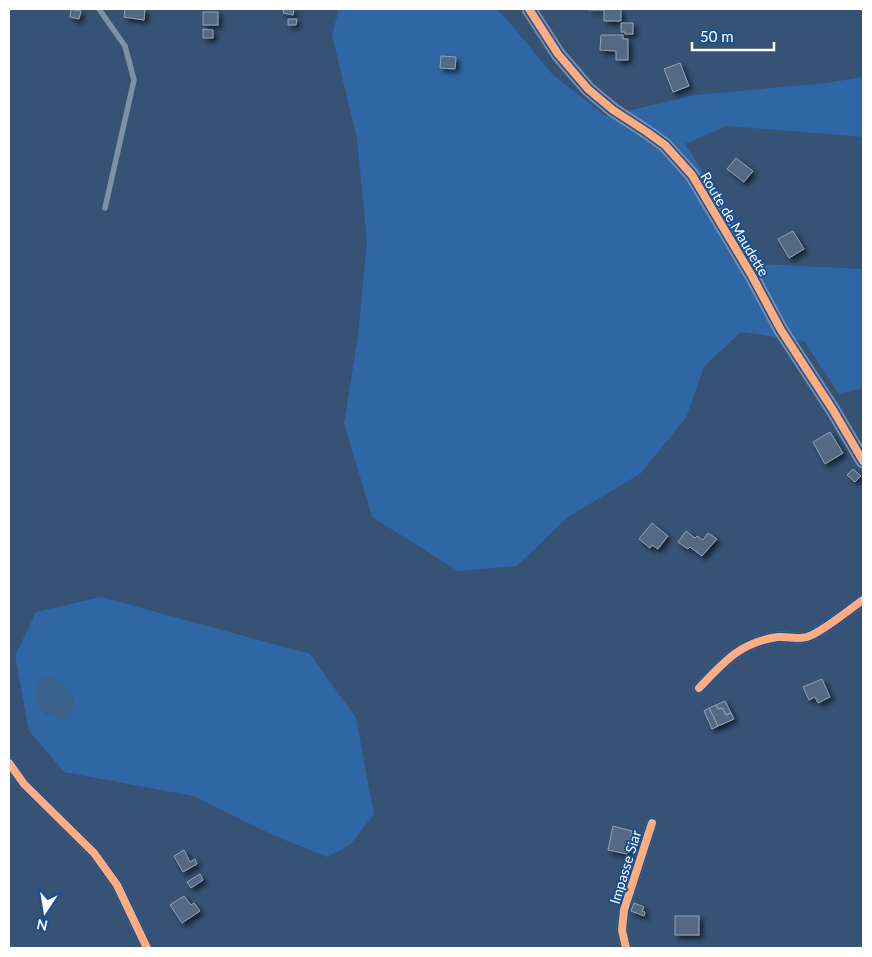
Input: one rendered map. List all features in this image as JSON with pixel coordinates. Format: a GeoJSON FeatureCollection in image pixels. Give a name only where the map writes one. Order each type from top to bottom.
{"type":"FeatureCollection","features":[{"type":"Feature","properties":{"kind":"street","name":"Route de Maudette"},"geometry":{"type":"LineString","coordinates":[[529,9],[558,54],[588,89],[613,110],[648,132],[664,145],[692,175],[752,276],[781,330],[833,410],[863,461]]}},
{"type":"Feature","properties":{"kind":"street"},"geometry":{"type":"LineString","coordinates":[[699,688],[720,666],[746,645],[763,639],[782,637],[797,639],[811,636],[863,600]]}},
{"type":"Feature","properties":{"kind":"street"},"geometry":{"type":"LineString","coordinates":[[9,762],[24,784],[94,853],[117,885],[147,948]]}},
{"type":"Feature","properties":{"kind":"street","name":"Impasse Siar"},"geometry":{"type":"LineString","coordinates":[[626,948],[622,930],[624,910],[652,823]]}},
{"type":"Feature","properties":{"kind":"lane"},"geometry":{"type":"LineString","coordinates":[[99,9],[125,46],[134,80],[105,208]]}},
{"type":"Feature","properties":{"kind":"shaded area"},"geometry":{"type":"Polygon","coordinates":[[[339,9],[495,9],[505,17],[553,75],[606,116],[695,95],[826,83],[863,77],[863,137],[727,126],[685,144],[762,264],[863,269],[863,388],[839,394],[804,341],[741,332],[704,367],[686,418],[640,474],[568,517],[517,566],[458,571],[372,517],[344,423],[358,336],[367,241],[357,139],[332,35],[339,9]]]}},
{"type":"Feature","properties":{"kind":"shaded area"},"geometry":{"type":"Polygon","coordinates":[[[101,597],[310,654],[356,718],[374,814],[350,845],[327,857],[275,836],[193,796],[64,772],[29,731],[15,656],[36,612],[101,597]],[[45,677],[35,697],[43,712],[48,715],[73,698],[62,683],[50,677],[45,677]]]}},
{"type":"Feature","properties":{"kind":"shaded area"},"geometry":{"type":"Polygon","coordinates":[[[45,677],[64,684],[71,695],[72,715],[65,720],[50,716],[37,703],[35,697],[36,681],[45,677]]]}},
{"type":"Feature","properties":{"kind":"building"},"geometry":{"type":"Polygon","coordinates":[[[71,9],[81,11],[79,19],[70,17],[71,9]]]}},
{"type":"Feature","properties":{"kind":"building"},"geometry":{"type":"Polygon","coordinates":[[[125,9],[145,9],[144,20],[124,17],[125,9]]]}},
{"type":"Feature","properties":{"kind":"building"},"geometry":{"type":"Polygon","coordinates":[[[284,9],[294,9],[293,15],[283,13],[284,9]]]}},
{"type":"Feature","properties":{"kind":"building"},"geometry":{"type":"Polygon","coordinates":[[[588,9],[621,9],[621,21],[604,21],[604,10],[588,9]]]}},
{"type":"Feature","properties":{"kind":"building"},"geometry":{"type":"Polygon","coordinates":[[[203,12],[218,12],[218,25],[203,25],[203,12]]]}},
{"type":"Feature","properties":{"kind":"building"},"geometry":{"type":"Polygon","coordinates":[[[288,19],[297,19],[296,25],[288,25],[288,19]]]}},
{"type":"Feature","properties":{"kind":"building"},"geometry":{"type":"Polygon","coordinates":[[[621,23],[633,23],[633,34],[621,32],[621,23]]]}},
{"type":"Feature","properties":{"kind":"building"},"geometry":{"type":"Polygon","coordinates":[[[203,29],[213,30],[213,38],[203,38],[203,29]]]}},
{"type":"Feature","properties":{"kind":"building"},"geometry":{"type":"Polygon","coordinates":[[[601,35],[623,35],[623,39],[628,39],[628,60],[616,60],[616,51],[600,50],[601,35]]]}},
{"type":"Feature","properties":{"kind":"building"},"geometry":{"type":"Polygon","coordinates":[[[441,56],[456,57],[455,69],[440,68],[441,56]]]}},
{"type":"Feature","properties":{"kind":"building"},"geometry":{"type":"Polygon","coordinates":[[[680,63],[689,86],[673,92],[664,69],[680,63]]]}},
{"type":"Feature","properties":{"kind":"building"},"geometry":{"type":"Polygon","coordinates":[[[736,158],[753,171],[744,182],[727,169],[736,158]]]}},
{"type":"Feature","properties":{"kind":"building"},"geometry":{"type":"Polygon","coordinates":[[[793,231],[804,249],[789,258],[778,239],[793,231]]]}},
{"type":"Feature","properties":{"kind":"building"},"geometry":{"type":"Polygon","coordinates":[[[830,432],[843,453],[825,464],[813,442],[830,432]]]}},
{"type":"Feature","properties":{"kind":"building"},"geometry":{"type":"Polygon","coordinates":[[[853,469],[861,476],[855,482],[847,475],[853,469]]]}},
{"type":"Feature","properties":{"kind":"building"},"geometry":{"type":"Polygon","coordinates":[[[652,523],[668,536],[658,549],[652,545],[650,548],[639,539],[652,523]]]}},
{"type":"Feature","properties":{"kind":"building"},"geometry":{"type":"Polygon","coordinates":[[[686,531],[695,538],[697,536],[703,540],[708,533],[717,539],[702,556],[690,547],[688,549],[678,542],[686,531]]]}},
{"type":"Feature","properties":{"kind":"building"},"geometry":{"type":"Polygon","coordinates":[[[822,679],[830,697],[818,703],[815,697],[809,700],[803,687],[822,679]]]}},
{"type":"Feature","properties":{"kind":"building"},"geometry":{"type":"Polygon","coordinates":[[[725,701],[731,713],[726,715],[722,708],[718,709],[716,705],[725,701]]]}},
{"type":"Feature","properties":{"kind":"building"},"geometry":{"type":"Polygon","coordinates":[[[716,705],[718,709],[722,708],[726,715],[731,713],[734,719],[718,726],[709,708],[716,705]]]}},
{"type":"Feature","properties":{"kind":"building"},"geometry":{"type":"Polygon","coordinates":[[[709,708],[718,726],[712,729],[704,711],[709,708]]]}},
{"type":"Feature","properties":{"kind":"building"},"geometry":{"type":"Polygon","coordinates":[[[613,826],[632,831],[627,854],[608,850],[613,826]]]}},
{"type":"Feature","properties":{"kind":"building"},"geometry":{"type":"Polygon","coordinates":[[[184,850],[190,862],[195,859],[197,864],[183,872],[174,856],[184,850]]]}},
{"type":"Feature","properties":{"kind":"building"},"geometry":{"type":"Polygon","coordinates":[[[200,874],[203,880],[191,888],[187,882],[200,874]]]}},
{"type":"Feature","properties":{"kind":"building"},"geometry":{"type":"Polygon","coordinates":[[[184,896],[191,905],[194,903],[200,911],[182,923],[170,905],[184,896]]]}},
{"type":"Feature","properties":{"kind":"building"},"geometry":{"type":"Polygon","coordinates":[[[634,903],[644,907],[642,911],[645,912],[644,916],[631,911],[634,903]]]}},
{"type":"Feature","properties":{"kind":"building"},"geometry":{"type":"Polygon","coordinates":[[[675,916],[699,916],[699,935],[675,935],[675,916]]]}},
{"type":"Feature","properties":{"kind":"cycle path"},"geometry":{"type":"LineString","coordinates":[[529,9],[558,54],[588,89],[613,110],[665,145],[692,175],[752,276],[781,330],[833,410],[863,461]]}},
{"type":"Feature","properties":{"kind":"cycle path"},"geometry":{"type":"LineString","coordinates":[[699,688],[725,662],[743,648],[753,643],[778,637],[808,637],[832,623],[863,600]]}},
{"type":"Feature","properties":{"kind":"cycle path"},"geometry":{"type":"LineString","coordinates":[[9,763],[24,784],[94,853],[117,885],[147,948]]}},
{"type":"Feature","properties":{"kind":"cycle path"},"geometry":{"type":"LineString","coordinates":[[626,948],[622,930],[624,910],[652,823]]}}]}
